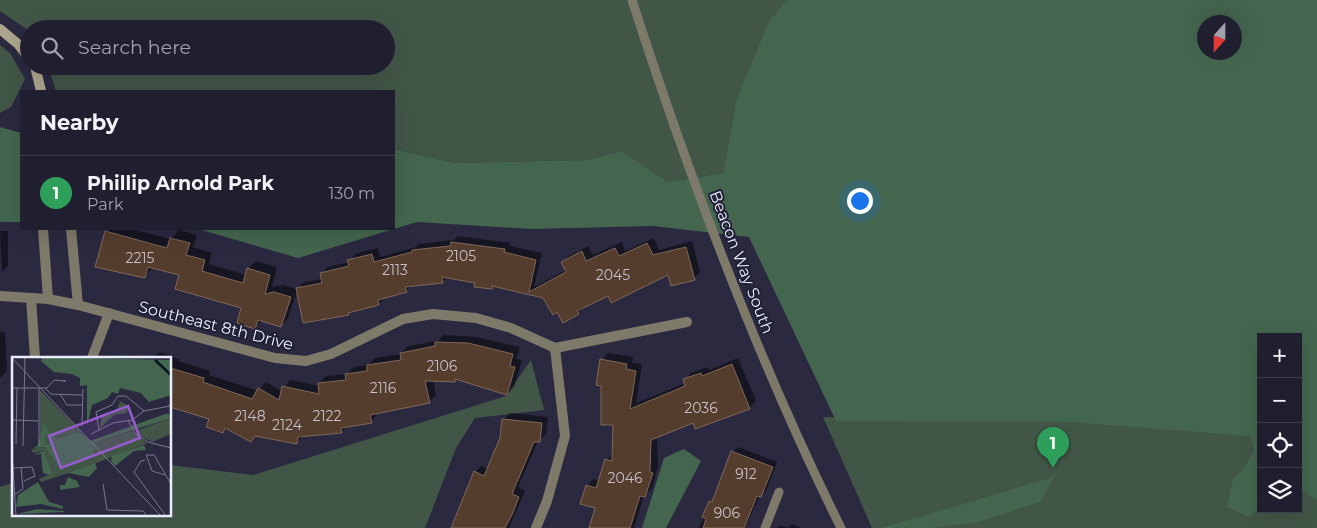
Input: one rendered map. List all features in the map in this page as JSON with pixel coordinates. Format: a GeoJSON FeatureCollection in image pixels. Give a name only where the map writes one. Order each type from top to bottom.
{"type":"FeatureCollection","features":[{"type":"Feature","properties":{"kind":"street"},"geometry":{"type":"LineString","coordinates":[[0,29],[20,47]]}},
{"type":"Feature","properties":{"kind":"street"},"geometry":{"type":"LineString","coordinates":[[37,75],[41,90]]}},
{"type":"Feature","properties":{"kind":"street"},"geometry":{"type":"LineString","coordinates":[[43,230],[48,299]]}},
{"type":"Feature","properties":{"kind":"street"},"geometry":{"type":"LineString","coordinates":[[71,230],[78,305]]}},
{"type":"Feature","properties":{"kind":"street","name":"Southeast 8th Drive"},"geometry":{"type":"LineString","coordinates":[[0,296],[48,299],[78,305],[274,358],[306,361],[332,354],[403,319],[433,314],[476,318],[511,328],[555,348]]}},
{"type":"Feature","properties":{"kind":"street"},"geometry":{"type":"LineString","coordinates":[[31,298],[35,357]]}},
{"type":"Feature","properties":{"kind":"street"},"geometry":{"type":"LineString","coordinates":[[92,357],[109,314]]}},
{"type":"Feature","properties":{"kind":"street"},"geometry":{"type":"LineString","coordinates":[[536,528],[547,501],[565,436],[555,348],[687,322]]}},
{"type":"Feature","properties":{"kind":"lane","name":"Beacon Way South"},"geometry":{"type":"LineString","coordinates":[[632,0],[657,77],[727,270],[801,447],[841,528]]}},
{"type":"Feature","properties":{"kind":"lane"},"geometry":{"type":"LineString","coordinates":[[765,528],[779,492]]}},
{"type":"Feature","properties":{"kind":"green space"},"geometry":{"type":"Polygon","coordinates":[[[0,0],[788,0],[736,101],[723,173],[668,182],[622,151],[588,160],[455,163],[395,149],[395,90],[56,90],[51,75],[395,75],[395,20],[20,20],[20,25],[0,11],[0,0]]]}},
{"type":"Feature","properties":{"kind":"green space"},"geometry":{"type":"Polygon","coordinates":[[[787,0],[1317,0],[1317,500],[1302,491],[1302,333],[1257,333],[1257,510],[1249,517],[1227,507],[1233,479],[1243,470],[1254,450],[1250,436],[1069,422],[836,421],[749,237],[653,226],[531,229],[417,222],[395,229],[395,149],[455,163],[588,160],[622,151],[668,182],[723,173],[736,101],[769,22],[787,0]]]}},
{"type":"Feature","properties":{"kind":"green space"},"geometry":{"type":"Polygon","coordinates":[[[0,45],[10,53],[20,70],[20,75],[23,75],[25,79],[11,107],[0,113],[0,45]]]}},
{"type":"Feature","properties":{"kind":"green space"},"geometry":{"type":"Polygon","coordinates":[[[0,127],[20,133],[20,222],[0,222],[0,127]]]}},
{"type":"Feature","properties":{"kind":"green space"},"geometry":{"type":"Polygon","coordinates":[[[201,230],[391,230],[298,258],[201,230]]]}},
{"type":"Feature","properties":{"kind":"green space"},"geometry":{"type":"Polygon","coordinates":[[[531,360],[544,410],[475,418],[456,448],[425,528],[0,528],[0,487],[12,483],[12,516],[171,516],[171,465],[253,475],[506,396],[531,360]]]}},
{"type":"Feature","properties":{"kind":"green space"},"geometry":{"type":"Polygon","coordinates":[[[823,417],[1257,426],[1257,513],[1302,513],[1302,427],[1317,427],[1317,528],[872,528],[823,417]]]}},
{"type":"Feature","properties":{"kind":"green space"},"geometry":{"type":"Polygon","coordinates":[[[684,449],[701,461],[666,528],[642,528],[664,458],[684,449]]]}},
{"type":"Feature","properties":{"kind":"green space"},"geometry":{"type":"Polygon","coordinates":[[[1054,477],[1040,502],[978,522],[931,528],[882,528],[1054,477]]]}},
{"type":"Feature","properties":{"kind":"building"},"geometry":{"type":"Polygon","coordinates":[[[105,231],[167,248],[170,238],[190,243],[186,255],[205,260],[202,271],[243,283],[247,268],[270,275],[265,294],[274,292],[291,297],[281,327],[258,320],[255,329],[237,323],[241,308],[175,289],[179,275],[148,267],[145,278],[95,267],[105,231]]]}},
{"type":"Feature","properties":{"kind":"building"},"geometry":{"type":"Polygon","coordinates":[[[451,242],[505,249],[504,252],[536,260],[529,292],[566,272],[561,262],[582,251],[586,261],[615,248],[619,256],[647,243],[653,255],[686,247],[695,280],[671,286],[668,275],[611,303],[608,296],[577,311],[579,314],[563,323],[557,312],[553,315],[543,298],[492,286],[492,289],[474,287],[475,283],[442,277],[443,283],[405,287],[407,292],[378,300],[379,305],[348,313],[349,315],[303,323],[296,288],[322,283],[320,273],[349,266],[347,260],[372,254],[374,262],[412,252],[412,250],[450,246],[451,242]]]}},
{"type":"Feature","properties":{"kind":"building"},"geometry":{"type":"Polygon","coordinates":[[[435,342],[468,343],[513,354],[510,366],[515,367],[507,395],[455,379],[455,382],[425,381],[430,403],[370,415],[372,423],[341,428],[342,433],[298,437],[297,444],[255,436],[251,442],[225,428],[223,433],[206,427],[209,419],[171,407],[171,368],[204,378],[203,382],[252,399],[258,388],[279,400],[282,386],[319,394],[318,383],[346,380],[345,374],[367,371],[367,365],[401,360],[400,353],[435,346],[435,342]]]}},
{"type":"Feature","properties":{"kind":"building"},"geometry":{"type":"Polygon","coordinates":[[[600,359],[627,364],[626,369],[636,371],[630,409],[685,386],[683,379],[701,373],[702,376],[732,364],[750,409],[695,429],[693,423],[651,440],[650,472],[653,473],[645,497],[640,496],[630,528],[589,528],[595,508],[580,504],[586,485],[596,488],[605,459],[612,461],[613,425],[601,425],[601,386],[596,385],[600,359]]]}},
{"type":"Feature","properties":{"kind":"building"},"geometry":{"type":"Polygon","coordinates":[[[502,419],[542,423],[540,442],[534,442],[512,494],[519,497],[512,515],[505,528],[451,528],[474,471],[484,476],[500,438],[502,419]]]}},
{"type":"Feature","properties":{"kind":"building"},"geometry":{"type":"Polygon","coordinates":[[[731,451],[773,467],[761,497],[757,496],[744,528],[703,528],[706,519],[702,517],[709,501],[712,502],[731,451]]]}},
{"type":"Feature","properties":{"kind":"place","name":"Phillip Arnold Park"},"geometry":{"type":"Point","coordinates":[1053,468]}}]}
